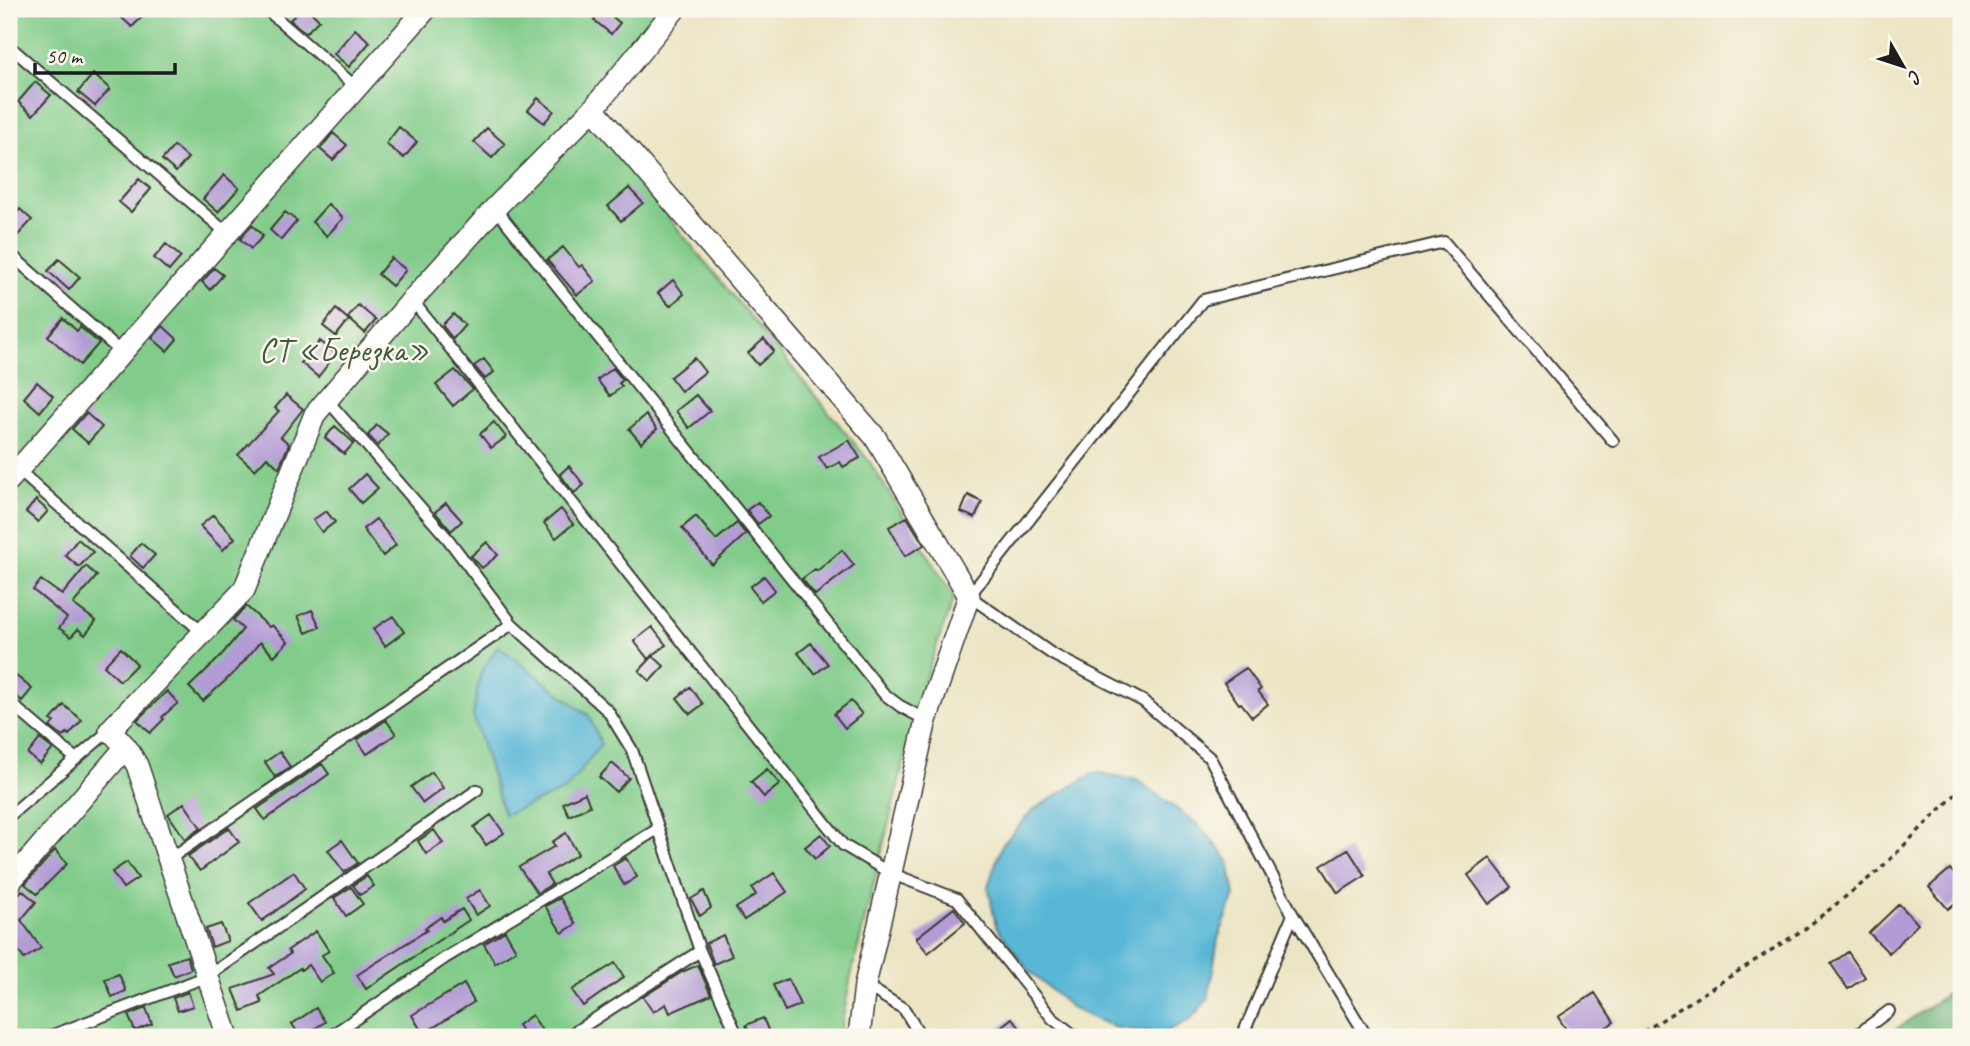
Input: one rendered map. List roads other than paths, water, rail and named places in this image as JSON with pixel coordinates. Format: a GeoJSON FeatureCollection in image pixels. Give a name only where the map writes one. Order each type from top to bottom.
{"type":"FeatureCollection","features":[{"type":"Feature","properties":{"kind":"street"},"geometry":{"type":"LineString","coordinates":[[12,470],[122,353],[426,9]]}},
{"type":"Feature","properties":{"kind":"street"},"geometry":{"type":"LineString","coordinates":[[228,1037],[136,765],[126,747],[110,730],[244,590],[315,414],[495,208],[593,109],[675,9]]}},
{"type":"Feature","properties":{"kind":"street"},"geometry":{"type":"LineString","coordinates":[[593,109],[875,437],[969,596],[926,720],[865,985],[859,1037]]}},
{"type":"Feature","properties":{"kind":"street"},"geometry":{"type":"LineString","coordinates":[[9,883],[126,747]]}},
{"type":"Feature","properties":{"kind":"lane"},"geometry":{"type":"LineString","coordinates":[[266,9],[357,88]]}},
{"type":"Feature","properties":{"kind":"lane"},"geometry":{"type":"LineString","coordinates":[[9,46],[228,234]]}},
{"type":"Feature","properties":{"kind":"lane"},"geometry":{"type":"LineString","coordinates":[[495,208],[884,694],[926,720]]}},
{"type":"Feature","properties":{"kind":"lane"},"geometry":{"type":"LineString","coordinates":[[1367,1037],[1293,915],[1210,758],[1143,701],[1052,654],[969,596],[1203,300],[1444,242],[1613,440]]}},
{"type":"Feature","properties":{"kind":"lane"},"geometry":{"type":"LineString","coordinates":[[9,254],[122,353]]}},
{"type":"Feature","properties":{"kind":"lane"},"geometry":{"type":"LineString","coordinates":[[412,300],[843,845],[890,873],[957,899],[1052,1018],[1076,1037]]}},
{"type":"Feature","properties":{"kind":"lane"},"geometry":{"type":"LineString","coordinates":[[328,401],[448,539],[512,624],[608,711],[632,750],[700,951],[738,1037]]}},
{"type":"Feature","properties":{"kind":"lane"},"geometry":{"type":"LineString","coordinates":[[12,470],[203,633]]}},
{"type":"Feature","properties":{"kind":"lane"},"geometry":{"type":"LineString","coordinates":[[168,860],[512,624]]}},
{"type":"Feature","properties":{"kind":"lane"},"geometry":{"type":"LineString","coordinates":[[9,702],[76,759]]}},
{"type":"Feature","properties":{"kind":"lane"},"geometry":{"type":"LineString","coordinates":[[9,817],[110,730]]}},
{"type":"Feature","properties":{"kind":"lane"},"geometry":{"type":"LineString","coordinates":[[48,1037],[208,976],[477,790]]}},
{"type":"Feature","properties":{"kind":"lane"},"geometry":{"type":"LineString","coordinates":[[329,1037],[445,958],[658,828]]}},
{"type":"Feature","properties":{"kind":"lane"},"geometry":{"type":"LineString","coordinates":[[1242,1037],[1293,915]]}},
{"type":"Feature","properties":{"kind":"lane"},"geometry":{"type":"LineString","coordinates":[[567,1037],[700,951]]}},
{"type":"Feature","properties":{"kind":"lane"},"geometry":{"type":"LineString","coordinates":[[865,985],[904,1009],[921,1037]]}},
{"type":"Feature","properties":{"kind":"lane"},"geometry":{"type":"LineString","coordinates":[[1854,1037],[1889,1011]]}},
{"type":"Feature","properties":{"kind":"water"},"geometry":{"type":"Polygon","coordinates":[[[498,646],[589,716],[601,744],[566,790],[504,815],[473,716],[480,674],[498,646]]]}},
{"type":"Feature","properties":{"kind":"water"},"geometry":{"type":"Polygon","coordinates":[[[1095,772],[1137,780],[1200,826],[1229,861],[1235,895],[1218,939],[1208,999],[1191,1019],[1164,1033],[1116,1028],[1073,1009],[1029,971],[996,926],[988,886],[1002,845],[1033,810],[1095,772]]]}},
{"type":"Feature","properties":{"kind":"park label","name":"СТ «Березка»"},"geometry":{"type":"Point","coordinates":[344,349]}}]}
